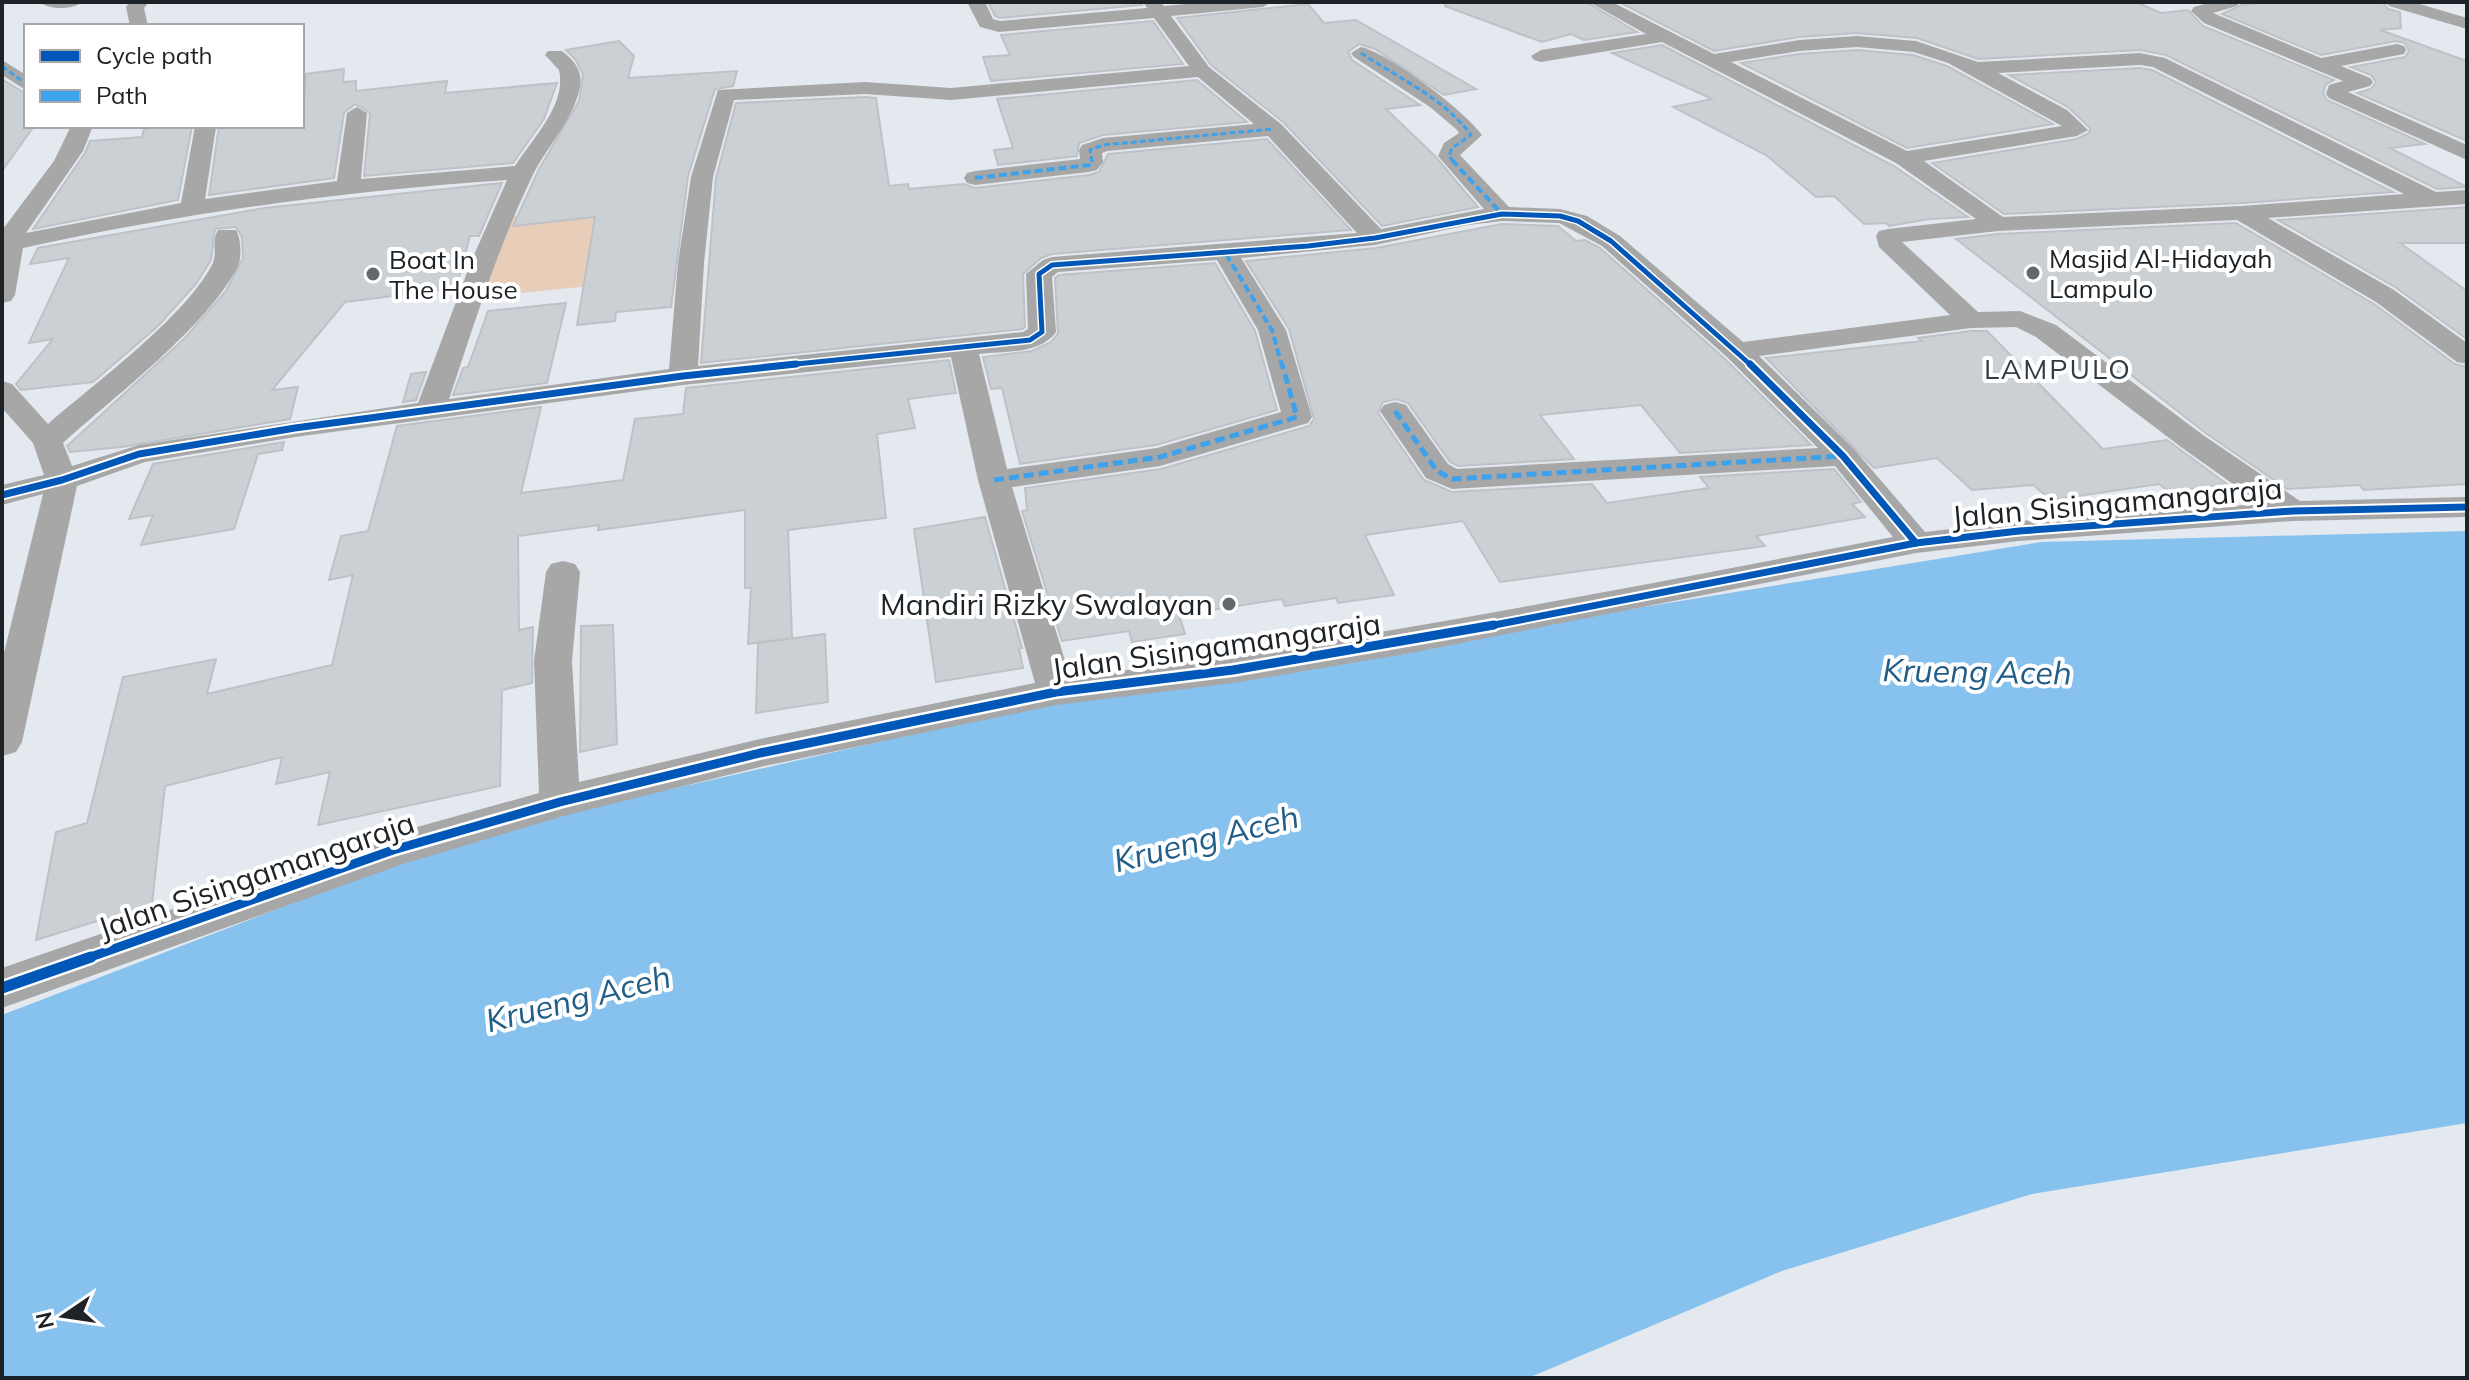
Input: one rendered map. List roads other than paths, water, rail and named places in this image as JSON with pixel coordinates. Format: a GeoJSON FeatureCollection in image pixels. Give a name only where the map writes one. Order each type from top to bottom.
{"type":"FeatureCollection","features":[{"type":"Feature","properties":{"kind":"street"},"geometry":{"type":"LineString","coordinates":[[49,2],[73,2]]}},
{"type":"Feature","properties":{"kind":"street"},"geometry":{"type":"LineString","coordinates":[[139,24],[135,7],[140,2]]}},
{"type":"Feature","properties":{"kind":"street"},"geometry":{"type":"LineString","coordinates":[[976,2],[986,23],[999,27],[1156,6],[1263,2]]}},
{"type":"Feature","properties":{"kind":"street"},"geometry":{"type":"LineString","coordinates":[[1598,2],[1904,158],[1998,224]]}},
{"type":"Feature","properties":{"kind":"street"},"geometry":{"type":"LineString","coordinates":[[2231,2],[2200,11],[2210,19],[2363,82],[2336,89],[2336,94],[2467,153]]}},
{"type":"Feature","properties":{"kind":"street"},"geometry":{"type":"LineString","coordinates":[[2395,2],[2467,24]]}},
{"type":"Feature","properties":{"kind":"street"},"geometry":{"type":"LineString","coordinates":[[1156,6],[1202,71],[1273,129],[1375,238]]}},
{"type":"Feature","properties":{"kind":"street"},"geometry":{"type":"LineString","coordinates":[[1541,56],[1665,36]]}},
{"type":"Feature","properties":{"kind":"street"},"geometry":{"type":"LineString","coordinates":[[1710,60],[1824,41],[1855,39],[1925,49],[1975,68],[2062,117],[2077,130],[1904,158]]}},
{"type":"Feature","properties":{"kind":"street"},"geometry":{"type":"LineString","coordinates":[[2319,64],[2397,50]]}},
{"type":"Feature","properties":{"kind":"street"},"geometry":{"type":"LineString","coordinates":[[1361,53],[1447,110],[1469,130],[1471,135],[1452,148],[1449,156],[1502,214]]}},
{"type":"Feature","properties":{"kind":"street"},"geometry":{"type":"LineString","coordinates":[[430,410],[478,272],[523,172],[565,106],[571,87],[568,64],[555,55]]}},
{"type":"Feature","properties":{"kind":"street"},"geometry":{"type":"LineString","coordinates":[[1975,68],[2140,59],[2158,62],[2467,219]]}},
{"type":"Feature","properties":{"kind":"street"},"geometry":{"type":"LineString","coordinates":[[2,66],[24,83]]}},
{"type":"Feature","properties":{"kind":"street"},"geometry":{"type":"LineString","coordinates":[[683,376],[691,263],[702,177],[725,94],[865,88],[951,94],[1202,71]]}},
{"type":"Feature","properties":{"kind":"street"},"geometry":{"type":"LineString","coordinates":[[2,91],[24,86]]}},
{"type":"Feature","properties":{"kind":"street"},"geometry":{"type":"LineString","coordinates":[[348,188],[357,113]]}},
{"type":"Feature","properties":{"kind":"street"},"geometry":{"type":"LineString","coordinates":[[2,295],[8,246],[65,159],[81,128]]}},
{"type":"Feature","properties":{"kind":"street"},"geometry":{"type":"LineString","coordinates":[[192,208],[205,128]]}},
{"type":"Feature","properties":{"kind":"street"},"geometry":{"type":"LineString","coordinates":[[975,178],[1089,165],[1092,162],[1090,150],[1103,145],[1273,129]]}},
{"type":"Feature","properties":{"kind":"street"},"geometry":{"type":"LineString","coordinates":[[8,246],[96,225],[192,208],[437,177],[523,172]]}},
{"type":"Feature","properties":{"kind":"street"},"geometry":{"type":"LineString","coordinates":[[1971,320],[1888,242],[1888,236],[1998,224],[2242,213],[2467,197]]}},
{"type":"Feature","properties":{"kind":"street"},"geometry":{"type":"LineString","coordinates":[[2242,213],[2362,286],[2385,296],[2467,356]]}},
{"type":"Feature","properties":{"kind":"street"},"geometry":{"type":"LineString","coordinates":[[2,495],[62,480],[139,454],[430,410],[683,376],[1030,340],[1040,336],[1039,274],[1052,265],[1226,254],[1375,238],[1502,214],[1560,216],[1593,229],[1646,270],[1737,351],[1843,456],[1916,543]]}},
{"type":"Feature","properties":{"kind":"street"},"geometry":{"type":"LineString","coordinates":[[47,441],[191,313],[227,263],[227,235]]}},
{"type":"Feature","properties":{"kind":"street"},"geometry":{"type":"LineString","coordinates":[[994,480],[1160,457],[1297,417],[1272,330],[1226,254]]}},
{"type":"Feature","properties":{"kind":"street"},"geometry":{"type":"LineString","coordinates":[[1737,351],[1971,320],[2009,318],[2033,323],[2293,511]]}},
{"type":"Feature","properties":{"kind":"street"},"geometry":{"type":"LineString","coordinates":[[963,347],[994,480],[1056,692]]}},
{"type":"Feature","properties":{"kind":"street"},"geometry":{"type":"LineString","coordinates":[[2,390],[47,441],[62,480],[2,742]]}},
{"type":"Feature","properties":{"kind":"street"},"geometry":{"type":"LineString","coordinates":[[1395,411],[1437,471],[1452,479],[1843,456]]}},
{"type":"Feature","properties":{"kind":"street","name":"Jalan Sisingamangaraja"},"geometry":{"type":"LineString","coordinates":[[2,988],[393,850],[560,802],[760,753],[1056,692],[1233,670],[1411,641],[1916,543],[2019,531],[2293,511],[2467,507]]}},
{"type":"Feature","properties":{"kind":"street"},"geometry":{"type":"LineString","coordinates":[[560,802],[553,661],[563,572]]}},
{"type":"Feature","properties":{"kind":"water","name":"Krueng Aceh"},"geometry":{"type":"Polygon","coordinates":[[[2467,531],[2467,1123],[2032,1194],[1782,1271],[1528,1378],[2,1378],[2,1015],[470,835],[1032,707],[2041,542],[2467,531]]]}},
{"type":"Feature","properties":{"kind":"place","name":"Masjid Al-Hidayah Lampulo"},"geometry":{"type":"Point","coordinates":[2033,273]}},
{"type":"Feature","properties":{"kind":"place","name":"Boat In The House"},"geometry":{"type":"Point","coordinates":[373,274]}},
{"type":"Feature","properties":{"kind":"place","name":"Mandiri Rizky Swalayan"},"geometry":{"type":"Point","coordinates":[1229,604]}},
{"type":"Feature","properties":{"kind":"district","name":"LAMPULO"},"geometry":{"type":"Point","coordinates":[2058,368]}}]}
